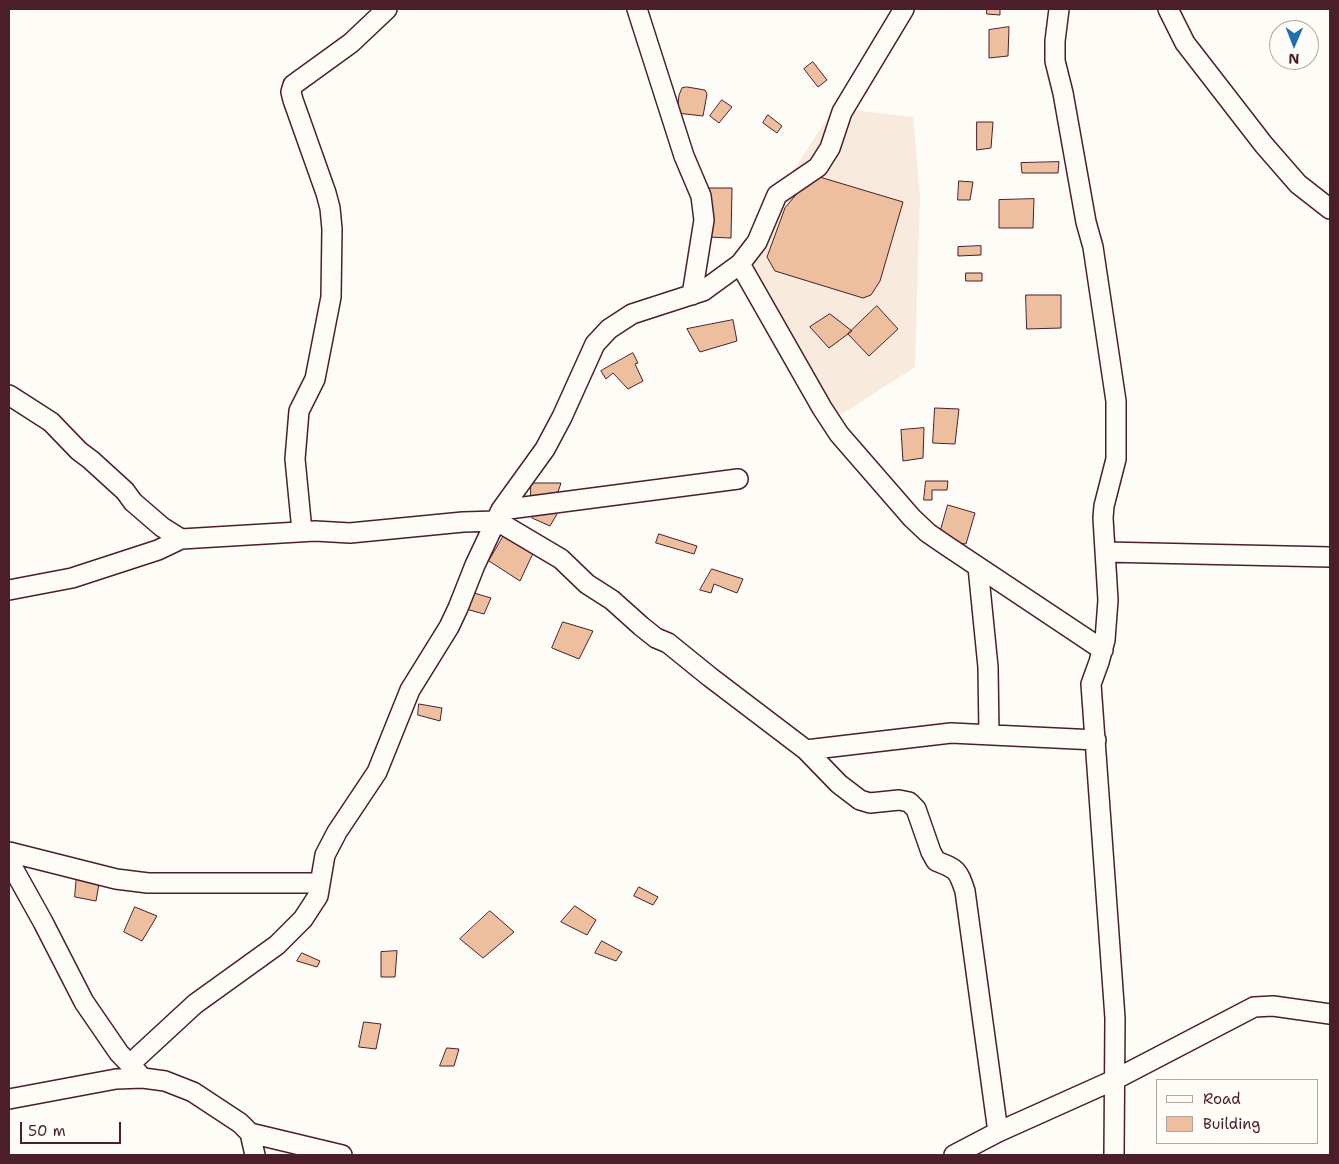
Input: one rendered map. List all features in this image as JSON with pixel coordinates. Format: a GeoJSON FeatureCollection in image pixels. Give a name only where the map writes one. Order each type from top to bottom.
{"type":"FeatureCollection","features":[{"type":"Feature","properties":{"kind":"street"},"geometry":{"type":"LineString","coordinates":[[302,531],[294,459],[296,436],[299,411],[315,379],[331,297],[332,229],[326,192],[293,100],[292,92],[293,86],[351,42],[387,9]]}},
{"type":"Feature","properties":{"kind":"street"},"geometry":{"type":"LineString","coordinates":[[637,9],[684,156],[701,196],[704,220],[692,295]]}},
{"type":"Feature","properties":{"kind":"street"},"geometry":{"type":"LineString","coordinates":[[130,1064],[195,1004],[277,945],[314,905],[318,896],[325,856],[338,832],[378,772],[410,690],[449,627],[475,565],[499,516],[545,449],[562,417],[595,344],[609,329],[632,314],[703,291],[740,264],[757,242],[777,195],[818,166],[830,148],[842,112],[904,9]]}},
{"type":"Feature","properties":{"kind":"street"},"geometry":{"type":"LineString","coordinates":[[1059,9],[1055,41],[1056,61],[1086,222],[1093,247],[1116,402],[1116,459],[1104,506],[1108,600],[1106,640],[1091,684],[1115,1018],[1114,1155]]}},
{"type":"Feature","properties":{"kind":"street"},"geometry":{"type":"LineString","coordinates":[[1168,9],[1185,44],[1264,145],[1298,184],[1330,209]]}},
{"type":"Feature","properties":{"kind":"street"},"geometry":{"type":"LineString","coordinates":[[740,264],[822,408],[840,434],[912,518],[928,533],[1103,650]]}},
{"type":"Feature","properties":{"kind":"street"},"geometry":{"type":"LineString","coordinates":[[9,395],[51,422],[79,451],[125,491],[133,502],[162,527],[181,539]]}},
{"type":"Feature","properties":{"kind":"street"},"geometry":{"type":"LineString","coordinates":[[9,590],[72,578],[158,550],[181,539],[302,531],[350,534],[463,522],[738,479]]}},
{"type":"Feature","properties":{"kind":"street"},"geometry":{"type":"LineString","coordinates":[[499,516],[561,559],[587,584],[612,600],[656,638],[668,643],[682,653],[710,677],[806,750],[839,784],[860,800],[870,803],[899,800],[908,802],[916,809],[936,861],[954,868],[960,876],[965,891],[998,1132]]}},
{"type":"Feature","properties":{"kind":"street"},"geometry":{"type":"LineString","coordinates":[[1105,552],[1330,557]]}},
{"type":"Feature","properties":{"kind":"street"},"geometry":{"type":"LineString","coordinates":[[978,566],[988,666],[989,734]]}},
{"type":"Feature","properties":{"kind":"street"},"geometry":{"type":"LineString","coordinates":[[806,750],[951,733],[1096,740]]}},
{"type":"Feature","properties":{"kind":"street"},"geometry":{"type":"LineString","coordinates":[[9,852],[116,879],[148,883],[319,883]]}},
{"type":"Feature","properties":{"kind":"street"},"geometry":{"type":"LineString","coordinates":[[9,861],[84,1002],[119,1053],[143,1078]]}},
{"type":"Feature","properties":{"kind":"street"},"geometry":{"type":"LineString","coordinates":[[954,1155],[998,1132],[1114,1080],[1254,1007],[1273,1006],[1330,1014]]}},
{"type":"Feature","properties":{"kind":"street"},"geometry":{"type":"LineString","coordinates":[[9,1099],[116,1079],[143,1078],[165,1081],[193,1092],[240,1123],[250,1132],[342,1155]]}},
{"type":"Feature","properties":{"kind":"street"},"geometry":{"type":"LineString","coordinates":[[250,1132],[255,1155]]}},
{"type":"Feature","properties":{"kind":"shaded area"},"geometry":{"type":"Polygon","coordinates":[[[834,108],[913,117],[920,196],[915,367],[836,418],[748,261],[777,195],[834,108]]]}},
{"type":"Feature","properties":{"kind":"building"},"geometry":{"type":"Polygon","coordinates":[[[987,9],[1000,9],[1000,15],[987,14],[987,9]]]}},
{"type":"Feature","properties":{"kind":"building"},"geometry":{"type":"Polygon","coordinates":[[[1009,27],[1008,56],[989,58],[989,30],[1009,27]]]}},
{"type":"Feature","properties":{"kind":"building"},"geometry":{"type":"Polygon","coordinates":[[[813,62],[827,80],[818,87],[804,69],[813,62]]]}},
{"type":"Feature","properties":{"kind":"building"},"geometry":{"type":"Polygon","coordinates":[[[682,88],[705,90],[707,94],[703,116],[677,113],[679,95],[682,88]]]}},
{"type":"Feature","properties":{"kind":"building"},"geometry":{"type":"Polygon","coordinates":[[[722,100],[732,107],[719,123],[710,116],[722,100]]]}},
{"type":"Feature","properties":{"kind":"building"},"geometry":{"type":"Polygon","coordinates":[[[768,115],[782,126],[777,133],[763,123],[768,115]]]}},
{"type":"Feature","properties":{"kind":"building"},"geometry":{"type":"Polygon","coordinates":[[[977,122],[993,122],[991,148],[977,150],[977,122]]]}},
{"type":"Feature","properties":{"kind":"building"},"geometry":{"type":"Polygon","coordinates":[[[1059,162],[1058,173],[1022,173],[1021,163],[1059,162]]]}},
{"type":"Feature","properties":{"kind":"building"},"geometry":{"type":"Polygon","coordinates":[[[813,175],[903,202],[880,281],[871,295],[863,298],[775,271],[767,257],[785,208],[813,175]]]}},
{"type":"Feature","properties":{"kind":"building"},"geometry":{"type":"Polygon","coordinates":[[[959,181],[973,182],[970,200],[958,200],[959,181]]]}},
{"type":"Feature","properties":{"kind":"building"},"geometry":{"type":"Polygon","coordinates":[[[709,188],[732,188],[731,238],[706,237],[709,188]]]}},
{"type":"Feature","properties":{"kind":"building"},"geometry":{"type":"Polygon","coordinates":[[[1034,199],[1033,228],[999,228],[999,200],[1034,199]]]}},
{"type":"Feature","properties":{"kind":"building"},"geometry":{"type":"Polygon","coordinates":[[[981,246],[981,255],[958,256],[958,247],[981,246]]]}},
{"type":"Feature","properties":{"kind":"building"},"geometry":{"type":"Polygon","coordinates":[[[966,273],[982,273],[982,281],[966,281],[966,273]]]}},
{"type":"Feature","properties":{"kind":"building"},"geometry":{"type":"Polygon","coordinates":[[[1026,295],[1061,295],[1061,328],[1027,329],[1026,295]]]}},
{"type":"Feature","properties":{"kind":"building"},"geometry":{"type":"Polygon","coordinates":[[[877,306],[898,329],[869,356],[848,334],[877,306]]]}},
{"type":"Feature","properties":{"kind":"building"},"geometry":{"type":"Polygon","coordinates":[[[830,314],[852,331],[829,348],[810,327],[830,314]]]}},
{"type":"Feature","properties":{"kind":"building"},"geometry":{"type":"Polygon","coordinates":[[[733,320],[737,341],[700,352],[687,329],[733,320]]]}},
{"type":"Feature","properties":{"kind":"building"},"geometry":{"type":"Polygon","coordinates":[[[633,353],[638,363],[635,364],[643,381],[628,389],[613,373],[606,379],[601,371],[633,353]]]}},
{"type":"Feature","properties":{"kind":"building"},"geometry":{"type":"Polygon","coordinates":[[[935,408],[959,409],[955,444],[933,443],[935,408]]]}},
{"type":"Feature","properties":{"kind":"building"},"geometry":{"type":"Polygon","coordinates":[[[924,428],[923,458],[903,461],[901,430],[924,428]]]}},
{"type":"Feature","properties":{"kind":"building"},"geometry":{"type":"Polygon","coordinates":[[[926,481],[948,481],[947,490],[932,490],[932,500],[924,500],[926,481]]]}},
{"type":"Feature","properties":{"kind":"building"},"geometry":{"type":"Polygon","coordinates":[[[531,483],[561,483],[558,492],[531,497],[531,483]]]}},
{"type":"Feature","properties":{"kind":"building"},"geometry":{"type":"Polygon","coordinates":[[[948,505],[975,513],[966,544],[938,540],[948,505]]]}},
{"type":"Feature","properties":{"kind":"building"},"geometry":{"type":"Polygon","coordinates":[[[539,509],[557,514],[550,526],[532,518],[539,509]]]}},
{"type":"Feature","properties":{"kind":"building"},"geometry":{"type":"Polygon","coordinates":[[[506,532],[536,547],[520,581],[489,561],[506,532]]]}},
{"type":"Feature","properties":{"kind":"building"},"geometry":{"type":"Polygon","coordinates":[[[659,534],[697,546],[694,554],[656,543],[659,534]]]}},
{"type":"Feature","properties":{"kind":"building"},"geometry":{"type":"Polygon","coordinates":[[[712,569],[743,579],[737,593],[714,584],[711,593],[700,590],[712,569]]]}},
{"type":"Feature","properties":{"kind":"building"},"geometry":{"type":"Polygon","coordinates":[[[474,593],[491,598],[484,614],[466,609],[474,593]]]}},
{"type":"Feature","properties":{"kind":"building"},"geometry":{"type":"Polygon","coordinates":[[[563,622],[593,631],[579,659],[552,648],[563,622]]]}},
{"type":"Feature","properties":{"kind":"building"},"geometry":{"type":"Polygon","coordinates":[[[419,704],[442,708],[440,721],[418,715],[419,704]]]}},
{"type":"Feature","properties":{"kind":"building"},"geometry":{"type":"Polygon","coordinates":[[[77,874],[100,878],[96,901],[75,897],[77,874]]]}},
{"type":"Feature","properties":{"kind":"building"},"geometry":{"type":"Polygon","coordinates":[[[639,887],[658,897],[653,905],[634,896],[639,887]]]}},
{"type":"Feature","properties":{"kind":"building"},"geometry":{"type":"Polygon","coordinates":[[[575,906],[596,920],[587,935],[561,922],[575,906]]]}},
{"type":"Feature","properties":{"kind":"building"},"geometry":{"type":"Polygon","coordinates":[[[135,907],[157,916],[142,941],[124,932],[135,907]]]}},
{"type":"Feature","properties":{"kind":"building"},"geometry":{"type":"Polygon","coordinates":[[[490,911],[514,932],[483,958],[460,939],[490,911]]]}},
{"type":"Feature","properties":{"kind":"building"},"geometry":{"type":"Polygon","coordinates":[[[602,941],[622,952],[616,961],[595,953],[602,941]]]}},
{"type":"Feature","properties":{"kind":"building"},"geometry":{"type":"Polygon","coordinates":[[[397,951],[395,977],[381,977],[381,952],[397,951]]]}},
{"type":"Feature","properties":{"kind":"building"},"geometry":{"type":"Polygon","coordinates":[[[302,953],[320,961],[317,967],[297,961],[302,953]]]}},
{"type":"Feature","properties":{"kind":"building"},"geometry":{"type":"Polygon","coordinates":[[[364,1022],[381,1024],[376,1049],[359,1047],[364,1022]]]}},
{"type":"Feature","properties":{"kind":"building"},"geometry":{"type":"Polygon","coordinates":[[[447,1048],[459,1049],[454,1066],[440,1066],[447,1048]]]}}]}
